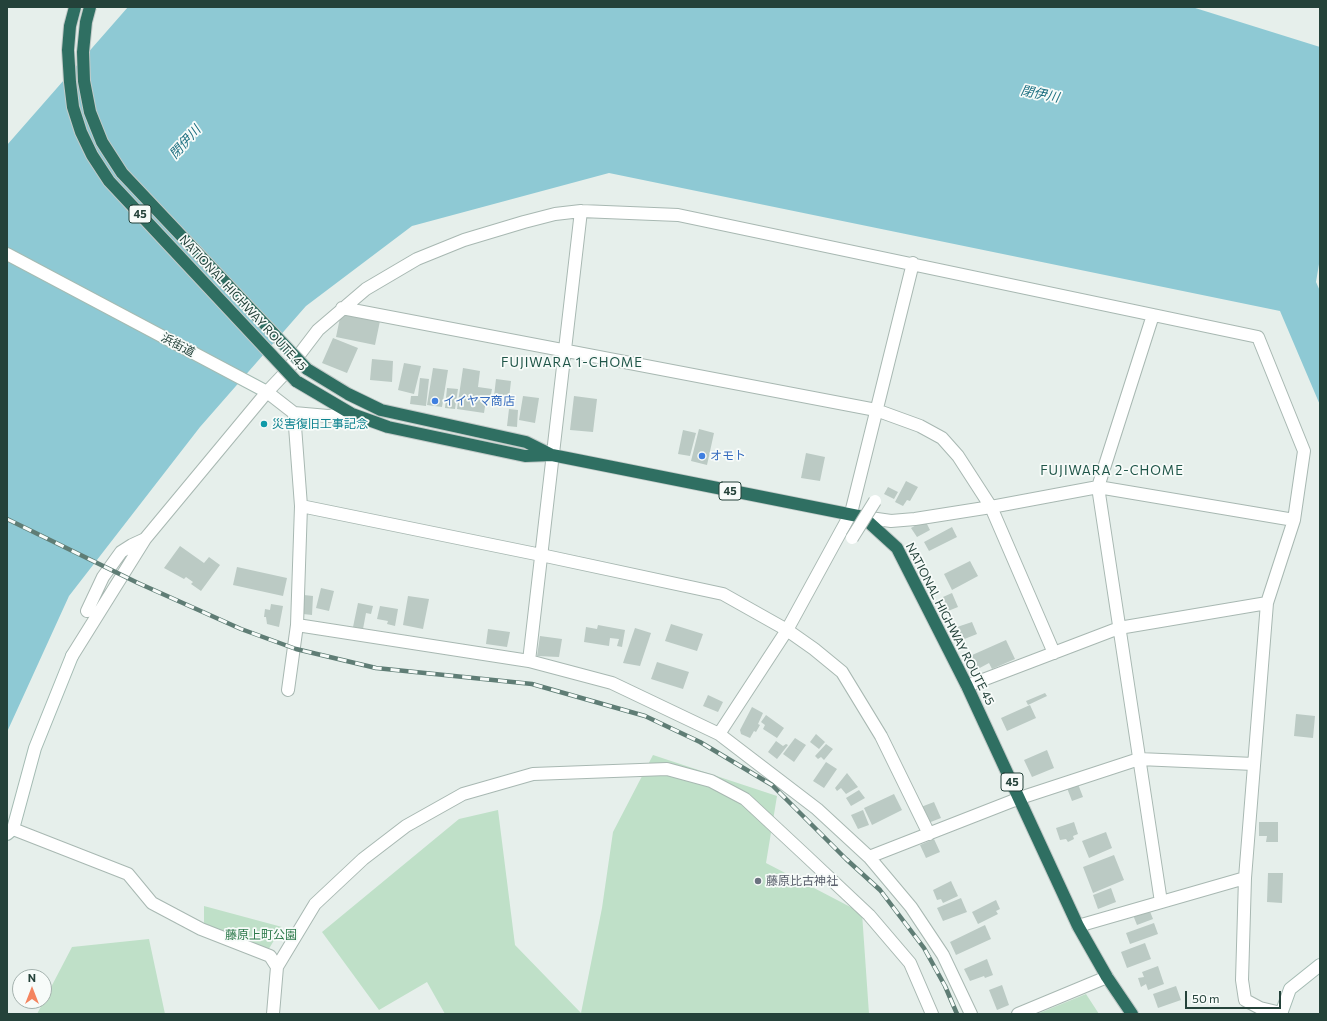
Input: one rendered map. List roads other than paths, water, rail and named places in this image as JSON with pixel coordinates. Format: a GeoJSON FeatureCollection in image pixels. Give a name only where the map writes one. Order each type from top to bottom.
{"type":"FeatureCollection","features":[{"type":"Feature","properties":{"kind":"highway","name":"NATIONAL HIGHWAY ROUTE 45"},"geometry":{"type":"LineString","coordinates":[[74,7],[70,26],[68,50],[73,107],[81,132],[92,155],[109,180],[296,381],[352,414],[388,427],[525,456],[552,455],[857,515],[897,548],[967,686],[1078,926],[1107,977],[1132,1014]]}},
{"type":"Feature","properties":{"kind":"highway","name":"NATIONAL HIGHWAY ROUTE 45"},"geometry":{"type":"LineString","coordinates":[[90,7],[86,22],[84,81],[90,112],[102,142],[122,173],[307,370],[348,394],[381,410],[526,442],[552,455]]}},
{"type":"Feature","properties":{"kind":"street"},"geometry":{"type":"LineString","coordinates":[[529,661],[581,211]]}},
{"type":"Feature","properties":{"kind":"street"},"geometry":{"type":"LineString","coordinates":[[277,967],[270,956],[201,929],[152,903],[128,874],[10,832],[35,748],[72,656],[145,540],[267,392],[286,372],[318,330],[366,289],[417,259],[464,240],[524,222],[555,214],[581,211],[678,215],[913,263],[1258,337],[1304,451],[1294,520],[1268,603],[1245,878],[1242,980],[1245,1000],[1260,1008],[1281,1013],[1290,989],[1320,965]]}},
{"type":"Feature","properties":{"kind":"street","name":"浜街道"},"geometry":{"type":"LineString","coordinates":[[7,254],[267,392],[294,413]]}},
{"type":"Feature","properties":{"kind":"street"},"geometry":{"type":"LineString","coordinates":[[719,734],[787,630],[857,515],[876,410],[913,263]]}},
{"type":"Feature","properties":{"kind":"street"},"geometry":{"type":"LineString","coordinates":[[342,308],[876,410],[920,426],[942,438],[958,456],[991,507],[1054,654]]}},
{"type":"Feature","properties":{"kind":"street"},"geometry":{"type":"LineString","coordinates":[[1153,315],[1098,487],[1161,902]]}},
{"type":"Feature","properties":{"kind":"street"},"geometry":{"type":"LineString","coordinates":[[288,690],[297,625],[301,506],[294,413],[328,416],[352,414]]}},
{"type":"Feature","properties":{"kind":"street"},"geometry":{"type":"LineString","coordinates":[[857,515],[891,521],[991,507],[1098,487],[1294,520]]}},
{"type":"Feature","properties":{"kind":"street"},"geometry":{"type":"LineString","coordinates":[[852,538],[874,501]]}},
{"type":"Feature","properties":{"kind":"street"},"geometry":{"type":"LineString","coordinates":[[301,506],[723,594],[787,630],[814,649],[842,672],[881,736],[929,834]]}},
{"type":"Feature","properties":{"kind":"street"},"geometry":{"type":"LineString","coordinates":[[87,611],[103,578],[121,552],[132,545],[145,540]]}},
{"type":"Feature","properties":{"kind":"street"},"geometry":{"type":"LineString","coordinates":[[967,686],[1119,628],[1268,603]]}},
{"type":"Feature","properties":{"kind":"street"},"geometry":{"type":"LineString","coordinates":[[297,625],[529,661],[612,683],[719,734],[817,809],[869,857],[911,907],[944,955],[970,1014]]}},
{"type":"Feature","properties":{"kind":"street"},"geometry":{"type":"LineString","coordinates":[[869,857],[1020,798],[1139,759],[1254,764]]}},
{"type":"Feature","properties":{"kind":"street"},"geometry":{"type":"LineString","coordinates":[[273,1014],[277,967],[315,904],[363,859],[406,826],[463,794],[533,774],[667,768],[711,781],[745,799],[797,847],[869,915],[910,963],[932,1014]]}},
{"type":"Feature","properties":{"kind":"street"},"geometry":{"type":"LineString","coordinates":[[1078,926],[1245,878]]}},
{"type":"Feature","properties":{"kind":"street"},"geometry":{"type":"LineString","coordinates":[[1018,1014],[1107,977]]}},
{"type":"Feature","properties":{"kind":"water","name":"閉伊川"},"geometry":{"type":"Polygon","coordinates":[[[128,7],[1192,7],[1320,47],[1320,258],[1316,282],[1320,291],[1320,405],[1280,311],[609,173],[412,226],[306,306],[200,427],[69,596],[7,732],[7,145],[128,7]]]}},
{"type":"Feature","properties":{"kind":"railway"},"geometry":{"type":"LineString","coordinates":[[7,519],[138,583],[241,629],[296,649],[376,668],[532,684],[645,716],[700,742],[772,785],[846,859],[880,890],[924,948],[945,986],[957,1014]]}},
{"type":"Feature","properties":{"kind":"place","name":"イイヤマ商店"},"geometry":{"type":"Point","coordinates":[435,401]}},
{"type":"Feature","properties":{"kind":"place","name":"災害復旧工事記念"},"geometry":{"type":"Point","coordinates":[264,424]}},
{"type":"Feature","properties":{"kind":"place","name":"オモト"},"geometry":{"type":"Point","coordinates":[702,456]}},
{"type":"Feature","properties":{"kind":"place","name":"藤原比古神社"},"geometry":{"type":"Point","coordinates":[758,881]}},
{"type":"Feature","properties":{"kind":"district","name":"FUJIWARA 1-CHOME"},"geometry":{"type":"Point","coordinates":[572,363]}},
{"type":"Feature","properties":{"kind":"district","name":"FUJIWARA 2-CHOME"},"geometry":{"type":"Point","coordinates":[1112,471]}},
{"type":"Feature","properties":{"kind":"park label","name":"藤原上町公園"},"geometry":{"type":"Point","coordinates":[261,935]}}]}
